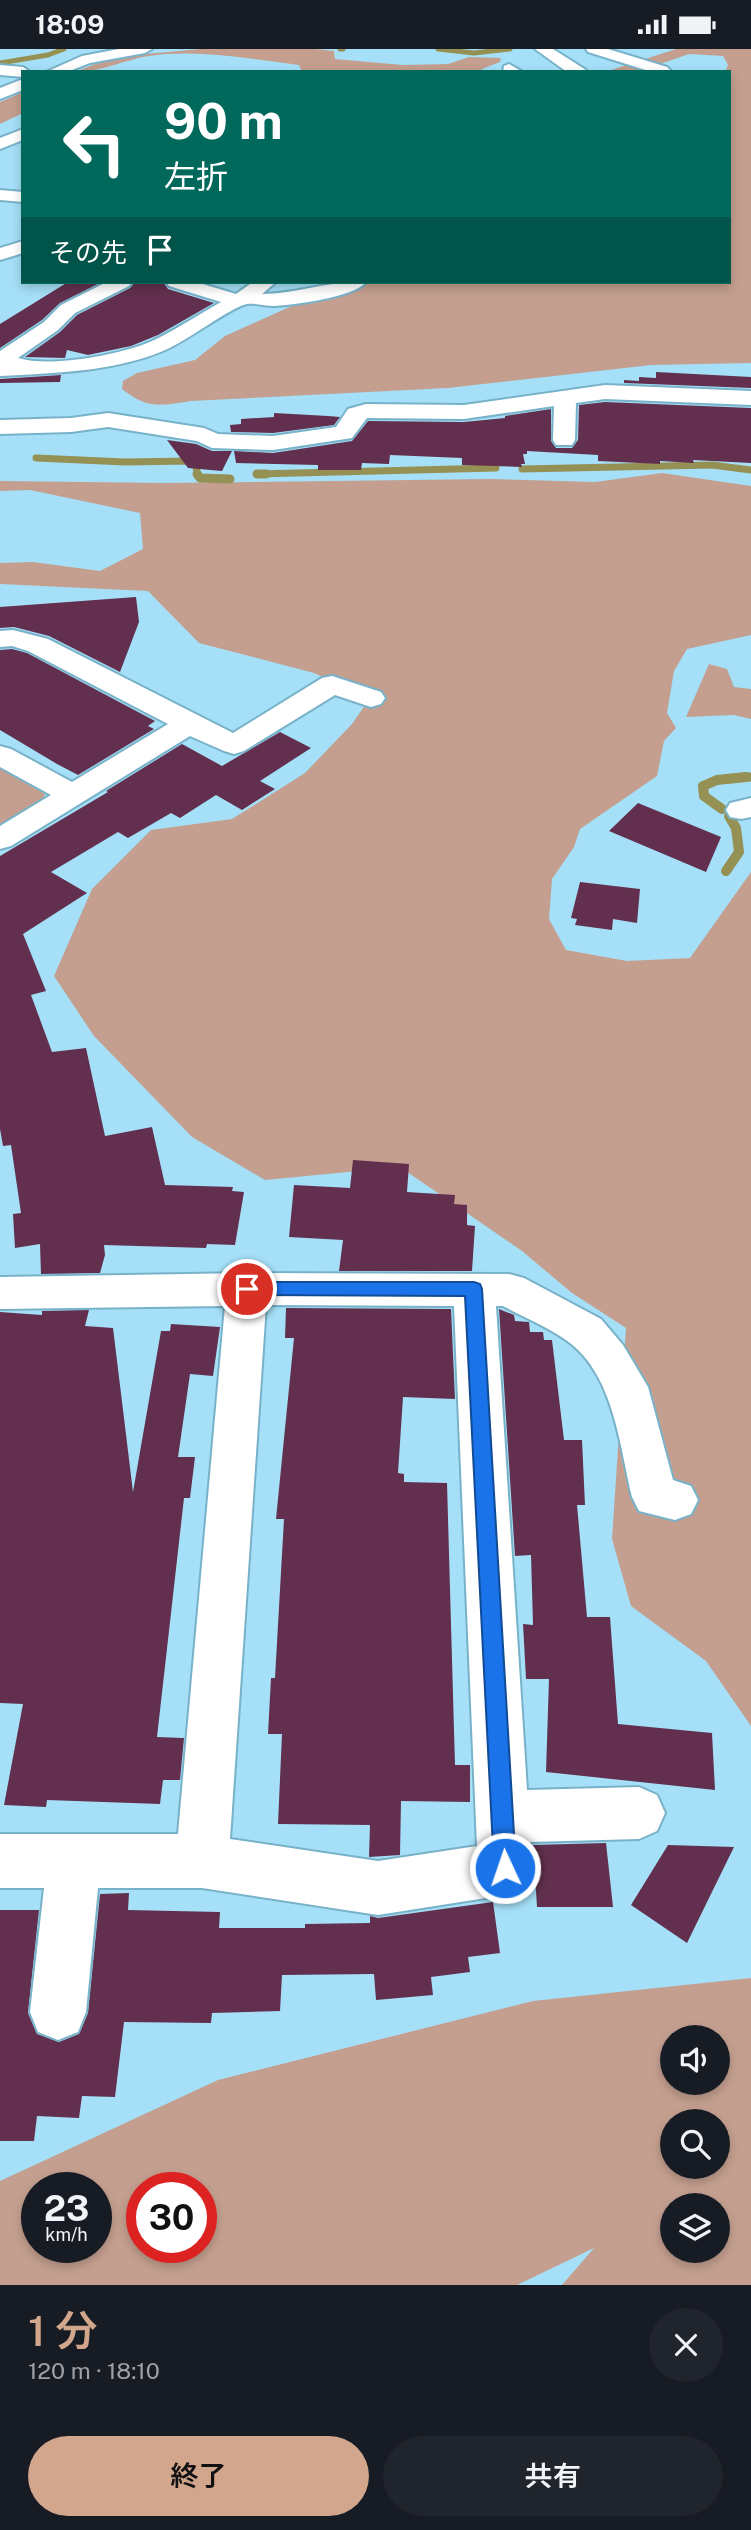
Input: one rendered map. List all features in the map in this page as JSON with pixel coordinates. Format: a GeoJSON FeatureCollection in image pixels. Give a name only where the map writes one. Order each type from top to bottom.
{"type":"FeatureCollection","features":[{"type":"Feature","properties":{"kind":"street"},"geometry":{"type":"LineString","coordinates":[[58,70],[101,52],[145,49]]}},
{"type":"Feature","properties":{"kind":"street"},"geometry":{"type":"LineString","coordinates":[[542,49],[578,70]]}},
{"type":"Feature","properties":{"kind":"street"},"geometry":{"type":"LineString","coordinates":[[593,49],[651,70]]}},
{"type":"Feature","properties":{"kind":"street"},"geometry":{"type":"LineString","coordinates":[[618,57],[649,51]]}},
{"type":"Feature","properties":{"kind":"street"},"geometry":{"type":"LineString","coordinates":[[0,70],[21,72]]}},
{"type":"Feature","properties":{"kind":"street"},"geometry":{"type":"LineString","coordinates":[[0,86],[21,84]]}},
{"type":"Feature","properties":{"kind":"street"},"geometry":{"type":"LineString","coordinates":[[0,94],[21,85]]}},
{"type":"Feature","properties":{"kind":"street"},"geometry":{"type":"LineString","coordinates":[[0,144],[21,135]]}},
{"type":"Feature","properties":{"kind":"street"},"geometry":{"type":"LineString","coordinates":[[0,195],[21,197]]}},
{"type":"Feature","properties":{"kind":"street"},"geometry":{"type":"LineString","coordinates":[[0,234],[21,236]]}},
{"type":"Feature","properties":{"kind":"street"},"geometry":{"type":"LineString","coordinates":[[0,254],[21,248]]}},
{"type":"Feature","properties":{"kind":"street"},"geometry":{"type":"LineString","coordinates":[[36,370],[1,360],[51,326],[68,309],[118,284]]}},
{"type":"Feature","properties":{"kind":"street"},"geometry":{"type":"LineString","coordinates":[[184,284],[256,301],[297,297],[350,284]]}},
{"type":"Feature","properties":{"kind":"street"},"geometry":{"type":"LineString","coordinates":[[0,370],[36,370],[103,362],[140,353],[160,345],[263,284]]}},
{"type":"Feature","properties":{"kind":"street"},"geometry":{"type":"LineString","coordinates":[[627,391],[627,418]]}},
{"type":"Feature","properties":{"kind":"street"},"geometry":{"type":"LineString","coordinates":[[0,427],[71,425],[108,420],[204,435],[212,441],[273,443],[344,433],[356,414],[366,411],[463,422],[565,398],[605,392],[627,391],[707,402],[751,398]]}},
{"type":"Feature","properties":{"kind":"street"},"geometry":{"type":"LineString","coordinates":[[564,440],[565,398]]}},
{"type":"Feature","properties":{"kind":"street"},"geometry":{"type":"LineString","coordinates":[[7,639],[46,623]]}},
{"type":"Feature","properties":{"kind":"street"},"geometry":{"type":"LineString","coordinates":[[7,639],[38,645],[234,745],[332,684],[371,698]]}},
{"type":"Feature","properties":{"kind":"street"},"geometry":{"type":"LineString","coordinates":[[0,839],[189,724]]}},
{"type":"Feature","properties":{"kind":"street"},"geometry":{"type":"LineString","coordinates":[[0,755],[72,794]]}},
{"type":"Feature","properties":{"kind":"street"},"geometry":{"type":"LineString","coordinates":[[202,1861],[247,1289]]}},
{"type":"Feature","properties":{"kind":"street"},"geometry":{"type":"LineString","coordinates":[[0,1293],[247,1289],[509,1290],[586,1331],[608,1357],[626,1387],[655,1497],[675,1500]]}},
{"type":"Feature","properties":{"kind":"street"},"geometry":{"type":"LineString","coordinates":[[0,1861],[202,1861],[378,1888],[505,1868],[474,1289]]}},
{"type":"Feature","properties":{"kind":"street"},"geometry":{"type":"LineString","coordinates":[[503,1817],[639,1813]]}},
{"type":"Feature","properties":{"kind":"street"},"geometry":{"type":"LineString","coordinates":[[58,2012],[74,1863]]}},
{"type":"Feature","properties":{"kind":"shaded area"},"geometry":{"type":"Polygon","coordinates":[[[200,49],[316,49],[334,51],[335,59],[403,65],[448,64],[469,57],[501,58],[500,62],[482,70],[301,70],[299,65],[224,56],[168,54],[139,58],[94,70],[80,70],[113,57],[200,49]]]}},
{"type":"Feature","properties":{"kind":"shaded area"},"geometry":{"type":"Polygon","coordinates":[[[676,49],[751,49],[751,363],[651,365],[448,388],[191,401],[162,405],[139,400],[122,389],[123,381],[137,373],[195,360],[225,336],[341,284],[731,284],[731,70],[726,70],[728,65],[723,56],[689,54],[643,70],[611,70],[676,49]]]}},
{"type":"Feature","properties":{"kind":"shaded area"},"geometry":{"type":"Polygon","coordinates":[[[21,93],[21,114],[0,124],[0,102],[21,93]]]}},
{"type":"Feature","properties":{"kind":"shaded area"},"geometry":{"type":"Polygon","coordinates":[[[662,473],[751,486],[751,635],[687,649],[674,671],[667,713],[676,728],[664,741],[657,776],[580,829],[574,847],[552,879],[549,919],[566,950],[627,961],[690,958],[751,872],[751,1726],[706,1661],[631,1606],[612,1539],[626,1328],[572,1293],[522,1251],[400,1167],[265,1180],[192,1137],[94,1036],[54,976],[92,889],[151,830],[232,819],[305,773],[352,724],[370,698],[314,673],[199,643],[148,591],[0,584],[0,563],[33,562],[100,571],[143,549],[140,513],[30,490],[0,491],[0,481],[166,483],[490,479],[595,482],[662,473]]]}},
{"type":"Feature","properties":{"kind":"shaded area"},"geometry":{"type":"Polygon","coordinates":[[[709,664],[727,669],[734,687],[751,689],[751,719],[734,715],[686,717],[709,664]]]}},
{"type":"Feature","properties":{"kind":"shaded area"},"geometry":{"type":"Polygon","coordinates":[[[0,765],[45,791],[44,799],[0,825],[0,765]]]}},
{"type":"Feature","properties":{"kind":"shaded area"},"geometry":{"type":"Polygon","coordinates":[[[751,1978],[751,2285],[562,2285],[594,2248],[517,2285],[0,2285],[0,2181],[218,2080],[533,2001],[751,1978]]]}},
{"type":"Feature","properties":{"kind":"building"},"geometry":{"type":"Polygon","coordinates":[[[65,284],[98,284],[60,303],[42,320],[0,348],[0,324],[65,284]]]}},
{"type":"Feature","properties":{"kind":"building"},"geometry":{"type":"Polygon","coordinates":[[[133,284],[164,284],[168,289],[214,303],[158,335],[131,346],[88,355],[67,350],[65,358],[25,357],[60,332],[77,315],[133,284]]]}},
{"type":"Feature","properties":{"kind":"building"},"geometry":{"type":"Polygon","coordinates":[[[656,372],[751,377],[751,388],[624,383],[624,380],[639,381],[639,377],[656,378],[656,372]]]}},
{"type":"Feature","properties":{"kind":"building"},"geometry":{"type":"Polygon","coordinates":[[[61,375],[60,382],[0,383],[0,379],[61,375]]]}},
{"type":"Feature","properties":{"kind":"building"},"geometry":{"type":"Polygon","coordinates":[[[605,402],[751,408],[751,463],[693,460],[694,463],[660,461],[660,464],[598,461],[598,455],[527,451],[527,454],[523,454],[525,464],[521,464],[522,467],[462,465],[462,458],[390,455],[389,464],[362,463],[361,470],[318,470],[318,465],[236,463],[234,451],[273,453],[352,441],[368,421],[464,422],[505,418],[551,409],[551,441],[556,448],[572,448],[578,440],[579,405],[605,402]]]}},
{"type":"Feature","properties":{"kind":"building"},"geometry":{"type":"Polygon","coordinates":[[[274,413],[340,417],[334,425],[273,433],[231,432],[230,425],[241,424],[241,419],[274,417],[274,413]]]}},
{"type":"Feature","properties":{"kind":"building"},"geometry":{"type":"Polygon","coordinates":[[[167,440],[196,444],[212,451],[232,451],[222,471],[188,468],[167,440]]]}},
{"type":"Feature","properties":{"kind":"building"},"geometry":{"type":"Polygon","coordinates":[[[136,597],[139,622],[120,672],[49,636],[14,627],[0,628],[0,607],[136,597]]]}},
{"type":"Feature","properties":{"kind":"building"},"geometry":{"type":"Polygon","coordinates":[[[12,649],[27,653],[155,721],[148,726],[154,729],[78,775],[57,764],[0,730],[0,650],[12,649]]]}},
{"type":"Feature","properties":{"kind":"building"},"geometry":{"type":"Polygon","coordinates":[[[280,732],[311,748],[260,781],[275,789],[242,810],[216,795],[180,818],[171,813],[128,838],[118,832],[51,872],[87,893],[23,934],[46,991],[31,995],[52,1052],[86,1048],[105,1136],[152,1127],[165,1185],[233,1187],[232,1191],[244,1192],[235,1245],[207,1244],[206,1248],[104,1245],[105,1255],[100,1273],[41,1274],[40,1244],[15,1248],[13,1214],[21,1213],[11,1145],[3,1146],[0,1129],[0,856],[182,744],[222,766],[280,732]]]}},
{"type":"Feature","properties":{"kind":"building"},"geometry":{"type":"Polygon","coordinates":[[[638,803],[721,837],[706,872],[609,831],[638,803]]]}},
{"type":"Feature","properties":{"kind":"building"},"geometry":{"type":"Polygon","coordinates":[[[580,882],[640,889],[637,923],[613,919],[612,930],[575,925],[577,919],[571,918],[580,882]]]}},
{"type":"Feature","properties":{"kind":"building"},"geometry":{"type":"Polygon","coordinates":[[[353,1160],[409,1164],[407,1192],[455,1195],[454,1204],[467,1205],[467,1225],[475,1226],[472,1271],[339,1271],[343,1240],[289,1237],[294,1185],[350,1188],[353,1160]]]}},
{"type":"Feature","properties":{"kind":"building"},"geometry":{"type":"Polygon","coordinates":[[[286,1308],[451,1309],[455,1399],[403,1397],[398,1473],[404,1474],[404,1482],[447,1483],[455,1765],[470,1765],[470,1802],[401,1801],[400,1855],[369,1857],[370,1825],[278,1824],[282,1734],[268,1734],[271,1678],[275,1678],[284,1519],[276,1519],[294,1338],[285,1338],[286,1308]]]}},
{"type":"Feature","properties":{"kind":"building"},"geometry":{"type":"Polygon","coordinates":[[[499,1309],[514,1315],[515,1321],[529,1322],[530,1332],[543,1332],[544,1340],[552,1340],[564,1440],[582,1440],[585,1505],[577,1505],[587,1617],[610,1617],[618,1724],[712,1733],[715,1790],[546,1772],[549,1679],[526,1679],[523,1624],[533,1625],[531,1555],[515,1556],[499,1309]]]}},
{"type":"Feature","properties":{"kind":"building"},"geometry":{"type":"Polygon","coordinates":[[[89,1310],[85,1326],[113,1328],[133,1492],[161,1331],[170,1331],[171,1324],[220,1327],[213,1376],[190,1374],[178,1457],[195,1457],[190,1498],[184,1498],[157,1737],[184,1738],[180,1780],[163,1780],[160,1804],[47,1800],[46,1807],[4,1805],[23,1704],[0,1703],[0,1312],[42,1315],[42,1311],[89,1310]]]}},
{"type":"Feature","properties":{"kind":"building"},"geometry":{"type":"Polygon","coordinates":[[[606,1843],[613,1907],[537,1907],[533,1845],[606,1843]]]}},
{"type":"Feature","properties":{"kind":"building"},"geometry":{"type":"Polygon","coordinates":[[[668,1845],[734,1847],[687,1943],[631,1905],[668,1845]]]}},
{"type":"Feature","properties":{"kind":"building"},"geometry":{"type":"Polygon","coordinates":[[[129,1893],[128,1910],[220,1912],[219,1928],[305,1928],[305,1924],[370,1923],[370,1916],[378,1918],[493,1902],[500,1953],[468,1957],[470,1972],[431,1977],[433,1995],[376,2000],[374,1974],[282,1975],[280,2011],[212,2013],[211,2023],[124,2022],[115,2097],[82,2096],[79,2118],[37,2116],[34,2141],[0,2141],[0,1910],[39,1910],[28,2013],[37,2034],[59,2042],[79,2034],[88,2013],[100,1894],[129,1893]]]}},
{"type":"Feature","properties":{"kind":"waterway"},"geometry":{"type":"LineString","coordinates":[[0,63],[48,55],[64,49]]}},
{"type":"Feature","properties":{"kind":"waterway"},"geometry":{"type":"LineString","coordinates":[[438,49],[474,53],[510,49]]}},
{"type":"Feature","properties":{"kind":"waterway"},"geometry":{"type":"LineString","coordinates":[[36,458],[125,462],[190,461],[195,463],[198,475]]}},
{"type":"Feature","properties":{"kind":"waterway"},"geometry":{"type":"LineString","coordinates":[[522,469],[712,465],[751,470]]}},
{"type":"Feature","properties":{"kind":"waterway"},"geometry":{"type":"LineString","coordinates":[[266,474],[257,474],[496,468]]}},
{"type":"Feature","properties":{"kind":"waterway"},"geometry":{"type":"LineString","coordinates":[[198,475],[200,478],[230,479]]}},
{"type":"Feature","properties":{"kind":"waterway"},"geometry":{"type":"LineString","coordinates":[[729,779],[746,777]]}},
{"type":"Feature","properties":{"kind":"waterway"},"geometry":{"type":"LineString","coordinates":[[729,779],[751,777]]}},
{"type":"Feature","properties":{"kind":"waterway"},"geometry":{"type":"LineString","coordinates":[[722,809],[704,796],[703,786],[729,779]]}},
{"type":"Feature","properties":{"kind":"waterway"},"geometry":{"type":"LineString","coordinates":[[726,871],[739,852],[736,828],[729,816]]}},
{"type":"Feature","properties":{"kind":"route"},"geometry":{"type":"LineString","coordinates":[[247,1289],[474,1289],[505,1868]]}}]}
